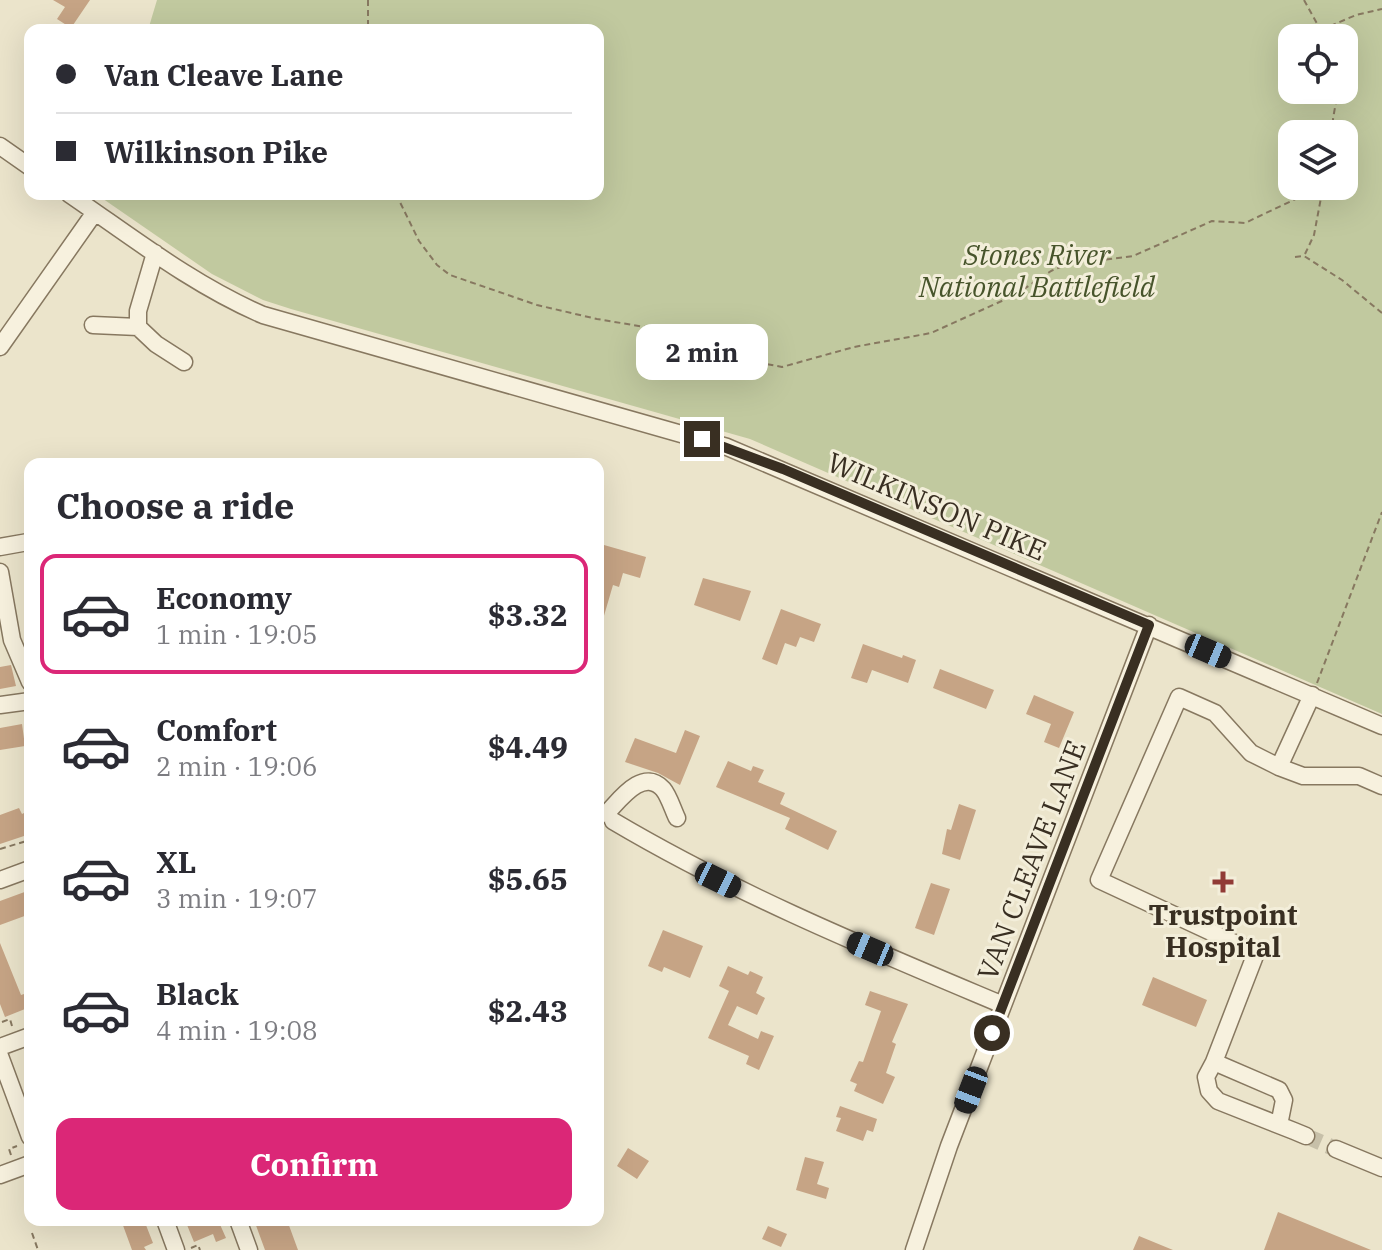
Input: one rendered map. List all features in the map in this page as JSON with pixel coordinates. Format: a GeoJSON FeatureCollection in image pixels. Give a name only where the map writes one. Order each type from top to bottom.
{"type":"FeatureCollection","features":[{"type":"Feature","properties":{"kind":"street"},"geometry":{"type":"LineString","coordinates":[[0,146],[24,163]]}},
{"type":"Feature","properties":{"kind":"street","name":"WILKINSON PIKE"},"geometry":{"type":"LineString","coordinates":[[78,200],[208,288],[263,315],[727,447],[1382,726]]}},
{"type":"Feature","properties":{"kind":"street"},"geometry":{"type":"LineString","coordinates":[[0,347],[95,212]]}},
{"type":"Feature","properties":{"kind":"street"},"geometry":{"type":"LineString","coordinates":[[138,327],[138,311],[155,253]]}},
{"type":"Feature","properties":{"kind":"street"},"geometry":{"type":"LineString","coordinates":[[93,325],[138,327],[156,344],[184,362]]}},
{"type":"Feature","properties":{"kind":"street"},"geometry":{"type":"LineString","coordinates":[[0,547],[24,543]]}},
{"type":"Feature","properties":{"kind":"street"},"geometry":{"type":"LineString","coordinates":[[0,572],[12,640],[24,668]]}},
{"type":"Feature","properties":{"kind":"street","name":"VAN CLEAVE LANE"},"geometry":{"type":"LineString","coordinates":[[914,1250],[949,1146],[1149,625]]}},
{"type":"Feature","properties":{"kind":"street"},"geometry":{"type":"LineString","coordinates":[[1279,767],[1312,695]]}},
{"type":"Feature","properties":{"kind":"street"},"geometry":{"type":"LineString","coordinates":[[1306,1136],[1218,1101],[1209,1091],[1206,1077],[1256,953],[1099,880],[1179,697],[1215,713],[1251,753],[1279,767],[1303,776],[1359,776],[1382,786]]}},
{"type":"Feature","properties":{"kind":"street"},"geometry":{"type":"LineString","coordinates":[[0,705],[24,702]]}},
{"type":"Feature","properties":{"kind":"street"},"geometry":{"type":"LineString","coordinates":[[677,818],[663,789],[650,783],[633,785],[610,818],[691,867],[763,902],[1003,1005]]}},
{"type":"Feature","properties":{"kind":"street"},"geometry":{"type":"LineString","coordinates":[[0,880],[24,871]]}},
{"type":"Feature","properties":{"kind":"street"},"geometry":{"type":"LineString","coordinates":[[0,1047],[24,1038]]}},
{"type":"Feature","properties":{"kind":"street"},"geometry":{"type":"LineString","coordinates":[[0,1056],[24,1141]]}},
{"type":"Feature","properties":{"kind":"street"},"geometry":{"type":"LineString","coordinates":[[1214,1062],[1279,1090],[1284,1100],[1279,1125]]}},
{"type":"Feature","properties":{"kind":"street"},"geometry":{"type":"LineString","coordinates":[[1336,1149],[1382,1168]]}},
{"type":"Feature","properties":{"kind":"street"},"geometry":{"type":"LineString","coordinates":[[0,1175],[24,1166]]}},
{"type":"Feature","properties":{"kind":"street"},"geometry":{"type":"LineString","coordinates":[[169,1226],[184,1249]]}},
{"type":"Feature","properties":{"kind":"street"},"geometry":{"type":"LineString","coordinates":[[240,1226],[248,1250]]}},
{"type":"Feature","properties":{"kind":"path"},"geometry":{"type":"LineString","coordinates":[[368,0],[368,24]]}},
{"type":"Feature","properties":{"kind":"path"},"geometry":{"type":"LineString","coordinates":[[1304,0],[1318,24]]}},
{"type":"Feature","properties":{"kind":"path"},"geometry":{"type":"LineString","coordinates":[[1335,24],[1382,9]]}},
{"type":"Feature","properties":{"kind":"path"},"geometry":{"type":"LineString","coordinates":[[399,200],[419,241],[437,265],[461,280],[537,305],[597,319],[693,335],[751,361],[782,367],[854,347],[931,333],[1015,295],[1065,265],[1133,256],[1212,221],[1245,223],[1293,200]]}},
{"type":"Feature","properties":{"kind":"path"},"geometry":{"type":"LineString","coordinates":[[1304,256],[1314,235],[1320,200]]}},
{"type":"Feature","properties":{"kind":"path"},"geometry":{"type":"LineString","coordinates":[[1295,257],[1304,256],[1342,280],[1382,313]]}},
{"type":"Feature","properties":{"kind":"path"},"geometry":{"type":"LineString","coordinates":[[1312,695],[1382,512]]}},
{"type":"Feature","properties":{"kind":"path"},"geometry":{"type":"LineString","coordinates":[[0,849],[24,842]]}},
{"type":"Feature","properties":{"kind":"path"},"geometry":{"type":"LineString","coordinates":[[2,1022],[10,1019],[13,1028]]}},
{"type":"Feature","properties":{"kind":"path"},"geometry":{"type":"LineString","coordinates":[[12,1156],[9,1149],[24,1141]]}},
{"type":"Feature","properties":{"kind":"path"},"geometry":{"type":"LineString","coordinates":[[32,1233],[38,1250]]}},
{"type":"Feature","properties":{"kind":"path"},"geometry":{"type":"LineString","coordinates":[[184,1249],[198,1245],[200,1250]]}},
{"type":"Feature","properties":{"kind":"green space","name":"Stones River National Battlefield"},"geometry":{"type":"Polygon","coordinates":[[[157,0],[1382,0],[1382,714],[750,439],[263,300],[212,274],[105,200],[604,200],[604,24],[150,24],[157,0]]]}},
{"type":"Feature","properties":{"kind":"building"},"geometry":{"type":"Polygon","coordinates":[[[53,0],[90,0],[74,24],[65,24],[57,19],[65,7],[53,0]]]}},
{"type":"Feature","properties":{"kind":"building"},"geometry":{"type":"Polygon","coordinates":[[[604,545],[646,557],[640,578],[623,573],[619,587],[613,585],[604,616],[604,545]]]}},
{"type":"Feature","properties":{"kind":"building"},"geometry":{"type":"Polygon","coordinates":[[[703,578],[751,591],[740,621],[694,605],[703,578]]]}},
{"type":"Feature","properties":{"kind":"building"},"geometry":{"type":"Polygon","coordinates":[[[781,609],[821,624],[814,642],[800,637],[796,647],[785,643],[777,665],[762,659],[781,609]]]}},
{"type":"Feature","properties":{"kind":"building"},"geometry":{"type":"Polygon","coordinates":[[[863,644],[916,660],[908,683],[872,670],[867,683],[851,678],[863,644]]]}},
{"type":"Feature","properties":{"kind":"building"},"geometry":{"type":"Polygon","coordinates":[[[11,665],[16,686],[0,689],[0,667],[11,665]]]}},
{"type":"Feature","properties":{"kind":"building"},"geometry":{"type":"Polygon","coordinates":[[[940,669],[994,690],[986,709],[933,688],[940,669]]]}},
{"type":"Feature","properties":{"kind":"building"},"geometry":{"type":"Polygon","coordinates":[[[1034,695],[1074,712],[1059,748],[1044,742],[1051,724],[1026,714],[1034,695]]]}},
{"type":"Feature","properties":{"kind":"building"},"geometry":{"type":"Polygon","coordinates":[[[22,724],[24,746],[0,750],[0,728],[22,724]]]}},
{"type":"Feature","properties":{"kind":"building"},"geometry":{"type":"Polygon","coordinates":[[[685,730],[700,736],[680,785],[658,773],[625,762],[635,738],[676,753],[685,730]]]}},
{"type":"Feature","properties":{"kind":"building"},"geometry":{"type":"Polygon","coordinates":[[[728,761],[751,771],[753,766],[764,770],[758,782],[785,793],[780,804],[837,831],[828,850],[785,829],[790,818],[716,787],[728,761]]]}},
{"type":"Feature","properties":{"kind":"building"},"geometry":{"type":"Polygon","coordinates":[[[959,804],[976,810],[960,860],[942,854],[947,829],[951,830],[959,804]]]}},
{"type":"Feature","properties":{"kind":"building"},"geometry":{"type":"Polygon","coordinates":[[[19,808],[24,813],[24,836],[0,844],[0,815],[19,808]]]}},
{"type":"Feature","properties":{"kind":"building"},"geometry":{"type":"Polygon","coordinates":[[[931,883],[950,889],[934,935],[915,928],[931,883]]]}},
{"type":"Feature","properties":{"kind":"building"},"geometry":{"type":"Polygon","coordinates":[[[24,892],[24,916],[0,925],[0,901],[24,892]]]}},
{"type":"Feature","properties":{"kind":"building"},"geometry":{"type":"Polygon","coordinates":[[[663,930],[703,946],[690,978],[664,967],[662,972],[648,966],[663,930]]]}},
{"type":"Feature","properties":{"kind":"building"},"geometry":{"type":"Polygon","coordinates":[[[0,943],[21,995],[24,994],[24,1009],[5,1017],[0,1004],[0,943]]]}},
{"type":"Feature","properties":{"kind":"building"},"geometry":{"type":"Polygon","coordinates":[[[728,966],[748,975],[750,971],[763,977],[756,993],[765,998],[757,1015],[737,1006],[728,1025],[758,1039],[761,1031],[774,1036],[759,1070],[746,1064],[749,1056],[708,1038],[729,991],[719,986],[728,966]]]}},
{"type":"Feature","properties":{"kind":"building"},"geometry":{"type":"Polygon","coordinates":[[[1153,977],[1207,1000],[1196,1027],[1142,1005],[1153,977]]]}},
{"type":"Feature","properties":{"kind":"building"},"geometry":{"type":"Polygon","coordinates":[[[870,991],[908,1004],[892,1042],[896,1044],[886,1073],[895,1077],[883,1104],[854,1091],[857,1084],[850,1081],[859,1061],[863,1062],[881,1011],[865,1005],[870,991]]]}},
{"type":"Feature","properties":{"kind":"building"},"geometry":{"type":"Polygon","coordinates":[[[840,1106],[877,1119],[873,1132],[867,1130],[863,1141],[836,1131],[841,1118],[836,1117],[840,1106]]]}},
{"type":"Feature","properties":{"kind":"building"},"geometry":{"type":"Polygon","coordinates":[[[628,1148],[649,1161],[637,1179],[617,1166],[628,1148]]]}},
{"type":"Feature","properties":{"kind":"building"},"geometry":{"type":"Polygon","coordinates":[[[805,1157],[824,1162],[817,1184],[829,1188],[826,1199],[796,1190],[805,1157]]]}},
{"type":"Feature","properties":{"kind":"building"},"geometry":{"type":"Polygon","coordinates":[[[1278,1212],[1371,1250],[1264,1250],[1278,1212]]]}},
{"type":"Feature","properties":{"kind":"building"},"geometry":{"type":"Polygon","coordinates":[[[123,1226],[146,1226],[153,1243],[144,1247],[146,1250],[132,1250],[123,1226]]]}},
{"type":"Feature","properties":{"kind":"building"},"geometry":{"type":"Polygon","coordinates":[[[187,1226],[221,1226],[226,1238],[216,1242],[213,1234],[194,1242],[187,1226]]]}},
{"type":"Feature","properties":{"kind":"building"},"geometry":{"type":"Polygon","coordinates":[[[256,1226],[289,1226],[298,1250],[265,1250],[256,1226]]]}},
{"type":"Feature","properties":{"kind":"building"},"geometry":{"type":"Polygon","coordinates":[[[768,1226],[787,1234],[781,1247],[762,1239],[768,1226]]]}},
{"type":"Feature","properties":{"kind":"building"},"geometry":{"type":"Polygon","coordinates":[[[1139,1236],[1173,1250],[1133,1250],[1139,1236]]]}},
{"type":"Feature","properties":{"kind":"tunnel"},"geometry":{"type":"LineString","coordinates":[[1306,1136],[1336,1149]]}},
{"type":"Feature","properties":{"kind":"place","name":"Trustpoint Hospital"},"geometry":{"type":"Point","coordinates":[1223,882]}},
{"type":"Feature","properties":{"kind":"route"},"geometry":{"type":"LineString","coordinates":[[702,439],[783,469],[1149,625],[992,1033]]}}]}
